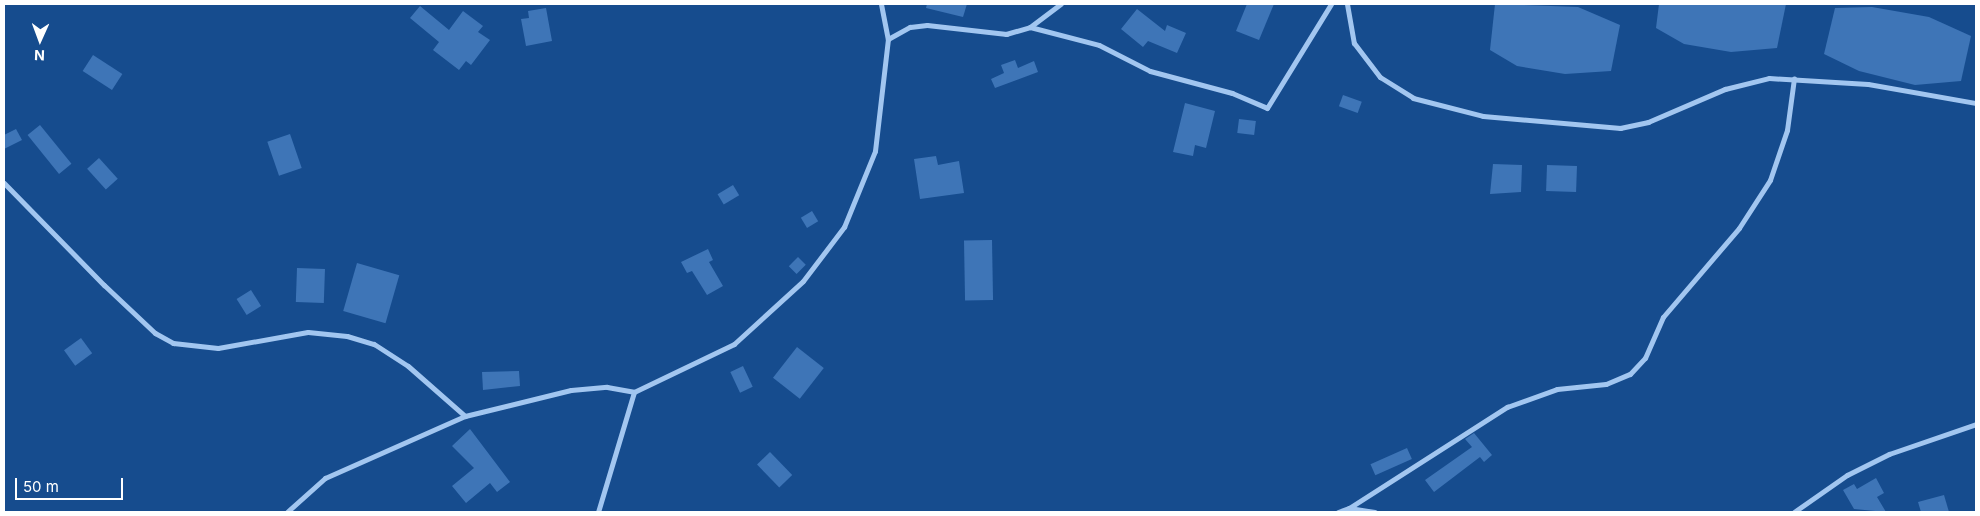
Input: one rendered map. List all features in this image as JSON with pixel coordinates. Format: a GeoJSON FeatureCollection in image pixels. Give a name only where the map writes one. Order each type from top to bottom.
{"type":"FeatureCollection","features":[{"type":"Feature","properties":{"kind":"street"},"geometry":{"type":"LineString","coordinates":[[287,512],[325,478],[465,416],[571,390],[606,387],[634,392],[734,344],[769,315],[828,251],[844,228],[875,151],[888,39],[882,4]]}},
{"type":"Feature","properties":{"kind":"street"},"geometry":{"type":"LineString","coordinates":[[1030,27],[1061,4]]}},
{"type":"Feature","properties":{"kind":"street"},"geometry":{"type":"LineString","coordinates":[[888,39],[910,27],[927,24],[985,34],[1030,27],[1098,45],[1150,71],[1232,92],[1267,108],[1331,4]]}},
{"type":"Feature","properties":{"kind":"street"},"geometry":{"type":"LineString","coordinates":[[1348,4],[1354,43],[1380,77],[1413,98],[1483,116],[1620,128],[1648,122],[1725,89],[1769,78],[1794,78],[1868,84],[1976,103]]}},
{"type":"Feature","properties":{"kind":"street"},"geometry":{"type":"LineString","coordinates":[[1338,512],[1349,508],[1506,407],[1557,389],[1606,384],[1630,374],[1645,358],[1663,317],[1739,228],[1770,180],[1787,130],[1794,78]]}},
{"type":"Feature","properties":{"kind":"street"},"geometry":{"type":"LineString","coordinates":[[4,183],[104,285],[155,333],[173,342],[218,348],[308,332],[347,336],[374,344],[408,366],[465,416]]}},
{"type":"Feature","properties":{"kind":"street"},"geometry":{"type":"LineString","coordinates":[[598,512],[634,392]]}},
{"type":"Feature","properties":{"kind":"street"},"geometry":{"type":"LineString","coordinates":[[1794,512],[1847,476],[1889,454],[1976,424]]}},
{"type":"Feature","properties":{"kind":"street"},"geometry":{"type":"LineString","coordinates":[[1349,508],[1376,512]]}},
{"type":"Feature","properties":{"kind":"building"},"geometry":{"type":"Polygon","coordinates":[[[927,4],[967,4],[963,17],[926,8],[927,4]]]}},
{"type":"Feature","properties":{"kind":"building"},"geometry":{"type":"Polygon","coordinates":[[[1247,4],[1274,4],[1259,40],[1236,31],[1247,4]]]}},
{"type":"Feature","properties":{"kind":"building"},"geometry":{"type":"Polygon","coordinates":[[[1495,4],[1578,7],[1620,25],[1611,71],[1565,74],[1517,66],[1490,50],[1495,4]]]}},
{"type":"Feature","properties":{"kind":"building"},"geometry":{"type":"Polygon","coordinates":[[[1659,4],[1786,4],[1777,48],[1731,52],[1684,44],[1656,28],[1659,4]]]}},
{"type":"Feature","properties":{"kind":"building"},"geometry":{"type":"Polygon","coordinates":[[[420,6],[449,30],[463,11],[483,26],[478,32],[490,40],[471,65],[466,61],[459,70],[433,50],[439,42],[410,18],[420,6]]]}},
{"type":"Feature","properties":{"kind":"building"},"geometry":{"type":"Polygon","coordinates":[[[1872,7],[1929,17],[1971,36],[1961,81],[1915,85],[1859,71],[1824,54],[1835,8],[1872,7]]]}},
{"type":"Feature","properties":{"kind":"building"},"geometry":{"type":"Polygon","coordinates":[[[546,8],[552,41],[526,46],[521,19],[529,18],[528,11],[546,8]]]}},
{"type":"Feature","properties":{"kind":"building"},"geometry":{"type":"Polygon","coordinates":[[[1137,9],[1165,31],[1167,25],[1186,33],[1177,53],[1148,41],[1143,47],[1121,29],[1137,9]]]}},
{"type":"Feature","properties":{"kind":"building"},"geometry":{"type":"Polygon","coordinates":[[[93,55],[122,74],[112,90],[83,71],[93,55]]]}},
{"type":"Feature","properties":{"kind":"building"},"geometry":{"type":"Polygon","coordinates":[[[1015,60],[1018,68],[1034,61],[1038,72],[995,88],[991,79],[1004,73],[1001,65],[1015,60]]]}},
{"type":"Feature","properties":{"kind":"building"},"geometry":{"type":"Polygon","coordinates":[[[1343,95],[1362,102],[1358,113],[1339,106],[1343,95]]]}},
{"type":"Feature","properties":{"kind":"building"},"geometry":{"type":"Polygon","coordinates":[[[1185,103],[1215,111],[1206,148],[1195,145],[1193,156],[1173,152],[1185,103]]]}},
{"type":"Feature","properties":{"kind":"building"},"geometry":{"type":"Polygon","coordinates":[[[1239,119],[1256,121],[1254,135],[1237,133],[1239,119]]]}},
{"type":"Feature","properties":{"kind":"building"},"geometry":{"type":"Polygon","coordinates":[[[40,125],[71,164],[59,174],[28,135],[40,125]]]}},
{"type":"Feature","properties":{"kind":"building"},"geometry":{"type":"Polygon","coordinates":[[[16,129],[22,140],[4,149],[4,135],[16,129]]]}},
{"type":"Feature","properties":{"kind":"building"},"geometry":{"type":"Polygon","coordinates":[[[290,134],[302,168],[279,176],[267,142],[290,134]]]}},
{"type":"Feature","properties":{"kind":"building"},"geometry":{"type":"Polygon","coordinates":[[[936,156],[938,165],[959,161],[964,193],[920,199],[914,159],[936,156]]]}},
{"type":"Feature","properties":{"kind":"building"},"geometry":{"type":"Polygon","coordinates":[[[99,158],[118,179],[106,190],[87,169],[99,158]]]}},
{"type":"Feature","properties":{"kind":"building"},"geometry":{"type":"Polygon","coordinates":[[[1493,164],[1522,165],[1521,192],[1490,194],[1493,164]]]}},
{"type":"Feature","properties":{"kind":"building"},"geometry":{"type":"Polygon","coordinates":[[[1547,165],[1577,166],[1576,192],[1546,191],[1547,165]]]}},
{"type":"Feature","properties":{"kind":"building"},"geometry":{"type":"Polygon","coordinates":[[[733,185],[739,195],[724,205],[718,194],[733,185]]]}},
{"type":"Feature","properties":{"kind":"building"},"geometry":{"type":"Polygon","coordinates":[[[812,211],[818,221],[807,228],[801,218],[812,211]]]}},
{"type":"Feature","properties":{"kind":"building"},"geometry":{"type":"Polygon","coordinates":[[[964,240],[992,240],[993,300],[965,300],[964,240]]]}},
{"type":"Feature","properties":{"kind":"building"},"geometry":{"type":"Polygon","coordinates":[[[708,249],[713,260],[709,262],[723,286],[707,295],[692,271],[687,273],[681,262],[708,249]]]}},
{"type":"Feature","properties":{"kind":"building"},"geometry":{"type":"Polygon","coordinates":[[[798,257],[806,265],[797,274],[789,266],[798,257]]]}},
{"type":"Feature","properties":{"kind":"building"},"geometry":{"type":"Polygon","coordinates":[[[357,263],[399,275],[386,323],[343,311],[357,263]]]}},
{"type":"Feature","properties":{"kind":"building"},"geometry":{"type":"Polygon","coordinates":[[[297,268],[325,269],[324,303],[296,302],[297,268]]]}},
{"type":"Feature","properties":{"kind":"building"},"geometry":{"type":"Polygon","coordinates":[[[251,290],[261,306],[247,315],[237,299],[251,290]]]}},
{"type":"Feature","properties":{"kind":"building"},"geometry":{"type":"Polygon","coordinates":[[[81,338],[92,353],[75,366],[64,350],[81,338]]]}},
{"type":"Feature","properties":{"kind":"building"},"geometry":{"type":"Polygon","coordinates":[[[797,347],[824,368],[800,399],[773,378],[797,347]]]}},
{"type":"Feature","properties":{"kind":"building"},"geometry":{"type":"Polygon","coordinates":[[[743,366],[753,387],[740,393],[730,372],[743,366]]]}},
{"type":"Feature","properties":{"kind":"building"},"geometry":{"type":"Polygon","coordinates":[[[519,371],[520,386],[483,390],[482,372],[519,371]]]}},
{"type":"Feature","properties":{"kind":"building"},"geometry":{"type":"Polygon","coordinates":[[[470,429],[510,482],[497,492],[490,483],[466,503],[452,486],[474,468],[452,446],[470,429]]]}},
{"type":"Feature","properties":{"kind":"building"},"geometry":{"type":"Polygon","coordinates":[[[1474,433],[1492,455],[1484,462],[1480,457],[1434,492],[1425,480],[1472,447],[1465,439],[1474,433]]]}},
{"type":"Feature","properties":{"kind":"building"},"geometry":{"type":"Polygon","coordinates":[[[1407,448],[1412,459],[1375,475],[1370,464],[1407,448]]]}},
{"type":"Feature","properties":{"kind":"building"},"geometry":{"type":"Polygon","coordinates":[[[770,452],[792,475],[779,488],[757,465],[770,452]]]}},
{"type":"Feature","properties":{"kind":"building"},"geometry":{"type":"Polygon","coordinates":[[[1876,478],[1884,493],[1877,497],[1886,512],[1854,509],[1843,490],[1854,484],[1857,489],[1876,478]]]}},
{"type":"Feature","properties":{"kind":"building"},"geometry":{"type":"Polygon","coordinates":[[[1944,495],[1949,512],[1921,512],[1918,502],[1944,495]]]}}]}
